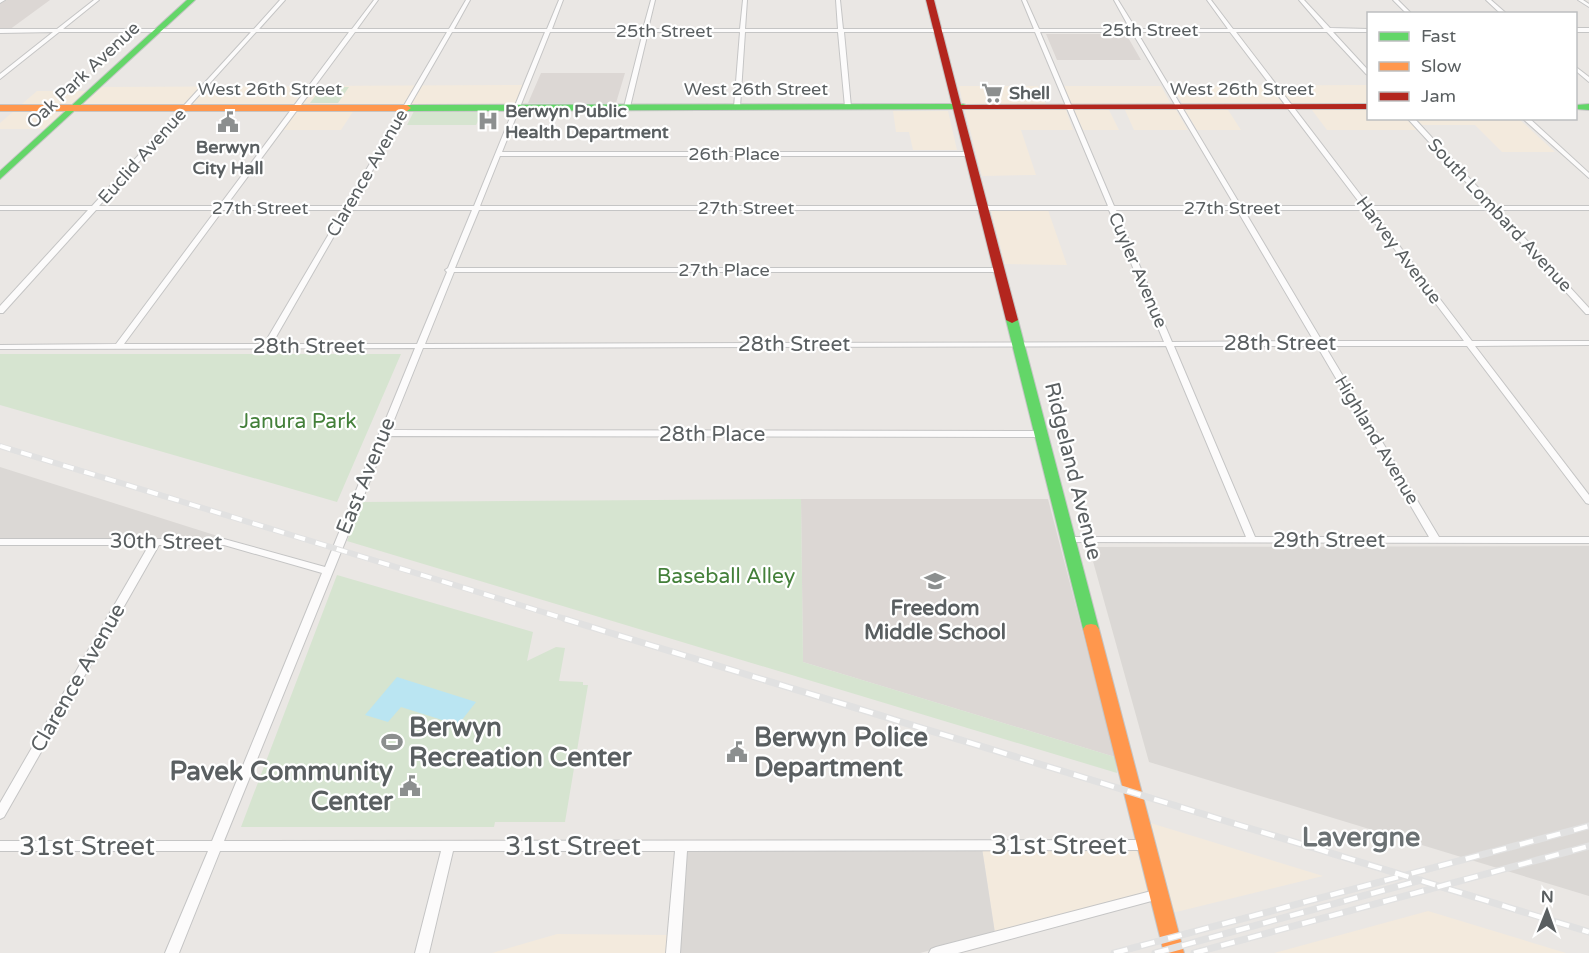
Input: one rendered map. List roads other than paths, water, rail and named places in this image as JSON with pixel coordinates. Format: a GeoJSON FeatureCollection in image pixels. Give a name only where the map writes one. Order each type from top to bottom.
{"type":"FeatureCollection","features":[{"type":"Feature","properties":{"kind":"street"},"geometry":{"type":"LineString","coordinates":[[0,77],[97,0]]}},
{"type":"Feature","properties":{"kind":"street","name":"Oak Park Avenue"},"geometry":{"type":"LineString","coordinates":[[0,176],[191,0]]}},
{"type":"Feature","properties":{"kind":"street","name":"Euclid Avenue"},"geometry":{"type":"LineString","coordinates":[[0,311],[283,0]]}},
{"type":"Feature","properties":{"kind":"street"},"geometry":{"type":"LineString","coordinates":[[118,347],[376,0]]}},
{"type":"Feature","properties":{"kind":"street","name":"Clarence Avenue"},"geometry":{"type":"LineString","coordinates":[[267,346],[468,0]]}},
{"type":"Feature","properties":{"kind":"street","name":"East Avenue"},"geometry":{"type":"LineString","coordinates":[[172,953],[561,0]]}},
{"type":"Feature","properties":{"kind":"street"},"geometry":{"type":"LineString","coordinates":[[627,107],[653,0]]}},
{"type":"Feature","properties":{"kind":"street"},"geometry":{"type":"LineString","coordinates":[[737,107],[745,0]]}},
{"type":"Feature","properties":{"kind":"street"},"geometry":{"type":"LineString","coordinates":[[838,0],[848,107]]}},
{"type":"Feature","properties":{"kind":"street","name":"Ridgeland Avenue"},"geometry":{"type":"LineString","coordinates":[[930,0],[1174,953]]}},
{"type":"Feature","properties":{"kind":"street","name":"Cuyler Avenue"},"geometry":{"type":"LineString","coordinates":[[1024,0],[1252,540]]}},
{"type":"Feature","properties":{"kind":"street","name":"Highland Avenue"},"geometry":{"type":"LineString","coordinates":[[1116,0],[1436,540]]}},
{"type":"Feature","properties":{"kind":"street","name":"Harvey Avenue"},"geometry":{"type":"LineString","coordinates":[[1209,0],[1589,501]]}},
{"type":"Feature","properties":{"kind":"street"},"geometry":{"type":"LineString","coordinates":[[1301,0],[1367,72]]}},
{"type":"Feature","properties":{"kind":"street"},"geometry":{"type":"LineString","coordinates":[[1395,0],[1408,12]]}},
{"type":"Feature","properties":{"kind":"street"},"geometry":{"type":"LineString","coordinates":[[1488,0],[1503,12]]}},
{"type":"Feature","properties":{"kind":"street"},"geometry":{"type":"LineString","coordinates":[[1580,0],[1589,6]]}},
{"type":"Feature","properties":{"kind":"street","name":"25th Street"},"geometry":{"type":"LineString","coordinates":[[0,31],[1367,30]]}},
{"type":"Feature","properties":{"kind":"street"},"geometry":{"type":"LineString","coordinates":[[1577,71],[1589,80]]}},
{"type":"Feature","properties":{"kind":"street","name":"West 26th Street"},"geometry":{"type":"LineString","coordinates":[[0,108],[1367,107]]}},
{"type":"Feature","properties":{"kind":"street","name":"South Lombard Avenue"},"geometry":{"type":"LineString","coordinates":[[1412,120],[1589,312]]}},
{"type":"Feature","properties":{"kind":"street"},"geometry":{"type":"LineString","coordinates":[[1527,120],[1589,176]]}},
{"type":"Feature","properties":{"kind":"street","name":"26th Place"},"geometry":{"type":"LineString","coordinates":[[497,154],[970,154]]}},
{"type":"Feature","properties":{"kind":"street","name":"27th Street"},"geometry":{"type":"LineString","coordinates":[[0,208],[1589,208]]}},
{"type":"Feature","properties":{"kind":"street","name":"27th Place"},"geometry":{"type":"LineString","coordinates":[[449,270],[999,270]]}},
{"type":"Feature","properties":{"kind":"street","name":"28th Street"},"geometry":{"type":"LineString","coordinates":[[0,347],[418,346],[439,344],[1589,343]]}},
{"type":"Feature","properties":{"kind":"street","name":"28th Place"},"geometry":{"type":"LineString","coordinates":[[383,433],[1041,434]]}},
{"type":"Feature","properties":{"kind":"street","name":"29th Street"},"geometry":{"type":"LineString","coordinates":[[1068,540],[1589,540]]}},
{"type":"Feature","properties":{"kind":"street","name":"30th Street"},"geometry":{"type":"LineString","coordinates":[[0,542],[224,542],[328,571]]}},
{"type":"Feature","properties":{"kind":"street","name":"Clarence Avenue"},"geometry":{"type":"LineString","coordinates":[[0,814],[156,542]]}},
{"type":"Feature","properties":{"kind":"street","name":"31st Street"},"geometry":{"type":"LineString","coordinates":[[0,846],[1146,845]]}},
{"type":"Feature","properties":{"kind":"street"},"geometry":{"type":"LineString","coordinates":[[422,953],[448,846]]}},
{"type":"Feature","properties":{"kind":"street"},"geometry":{"type":"LineString","coordinates":[[673,953],[681,846]]}},
{"type":"Feature","properties":{"kind":"street"},"geometry":{"type":"LineString","coordinates":[[936,953],[1159,894]]}},
{"type":"Feature","properties":{"kind":"water"},"geometry":{"type":"Polygon","coordinates":[[[397,677],[476,702],[458,725],[401,707],[388,722],[365,715],[397,677]]]}},
{"type":"Feature","properties":{"kind":"railway"},"geometry":{"type":"LineString","coordinates":[[0,446],[569,620]]}},
{"type":"Feature","properties":{"kind":"railway"},"geometry":{"type":"LineString","coordinates":[[565,619],[1404,875]]}},
{"type":"Feature","properties":{"kind":"railway"},"geometry":{"type":"LineString","coordinates":[[1404,875],[1589,826]]}},
{"type":"Feature","properties":{"kind":"railway"},"geometry":{"type":"LineString","coordinates":[[1440,886],[1589,846]]}},
{"type":"Feature","properties":{"kind":"railway"},"geometry":{"type":"LineString","coordinates":[[1114,953],[1404,875]]}},
{"type":"Feature","properties":{"kind":"railway"},"geometry":{"type":"LineString","coordinates":[[1404,875],[1420,880]]}},
{"type":"Feature","properties":{"kind":"railway"},"geometry":{"type":"LineString","coordinates":[[1155,953],[1420,880]]}},
{"type":"Feature","properties":{"kind":"railway"},"geometry":{"type":"LineString","coordinates":[[1420,880],[1440,886]]}},
{"type":"Feature","properties":{"kind":"railway"},"geometry":{"type":"LineString","coordinates":[[1194,953],[1440,886]]}},
{"type":"Feature","properties":{"kind":"railway"},"geometry":{"type":"LineString","coordinates":[[1440,886],[1589,932]]}},
{"type":"Feature","properties":{"kind":"place","name":"Shell"},"geometry":{"type":"Point","coordinates":[992,93]}},
{"type":"Feature","properties":{"kind":"place","name":"Berwyn Public Health Department"},"geometry":{"type":"Point","coordinates":[488,121]}},
{"type":"Feature","properties":{"kind":"place","name":"Berwyn City Hall"},"geometry":{"type":"Point","coordinates":[228,122]}},
{"type":"Feature","properties":{"kind":"place","name":"Freedom Middle School"},"geometry":{"type":"Point","coordinates":[935,581]}},
{"type":"Feature","properties":{"kind":"place","name":"Berwyn Recreation Center"},"geometry":{"type":"Point","coordinates":[392,742]}},
{"type":"Feature","properties":{"kind":"place","name":"Berwyn Police Department"},"geometry":{"type":"Point","coordinates":[737,752]}},
{"type":"Feature","properties":{"kind":"place","name":"Pavek Community Center"},"geometry":{"type":"Point","coordinates":[410,786]}},
{"type":"Feature","properties":{"kind":"district","name":"Lavergne"},"geometry":{"type":"Point","coordinates":[1361,837]}},
{"type":"Feature","properties":{"kind":"park label","name":"Janura Park"},"geometry":{"type":"Point","coordinates":[298,421]}},
{"type":"Feature","properties":{"kind":"park label","name":"Baseball Alley"},"geometry":{"type":"Point","coordinates":[726,576]}}]}
